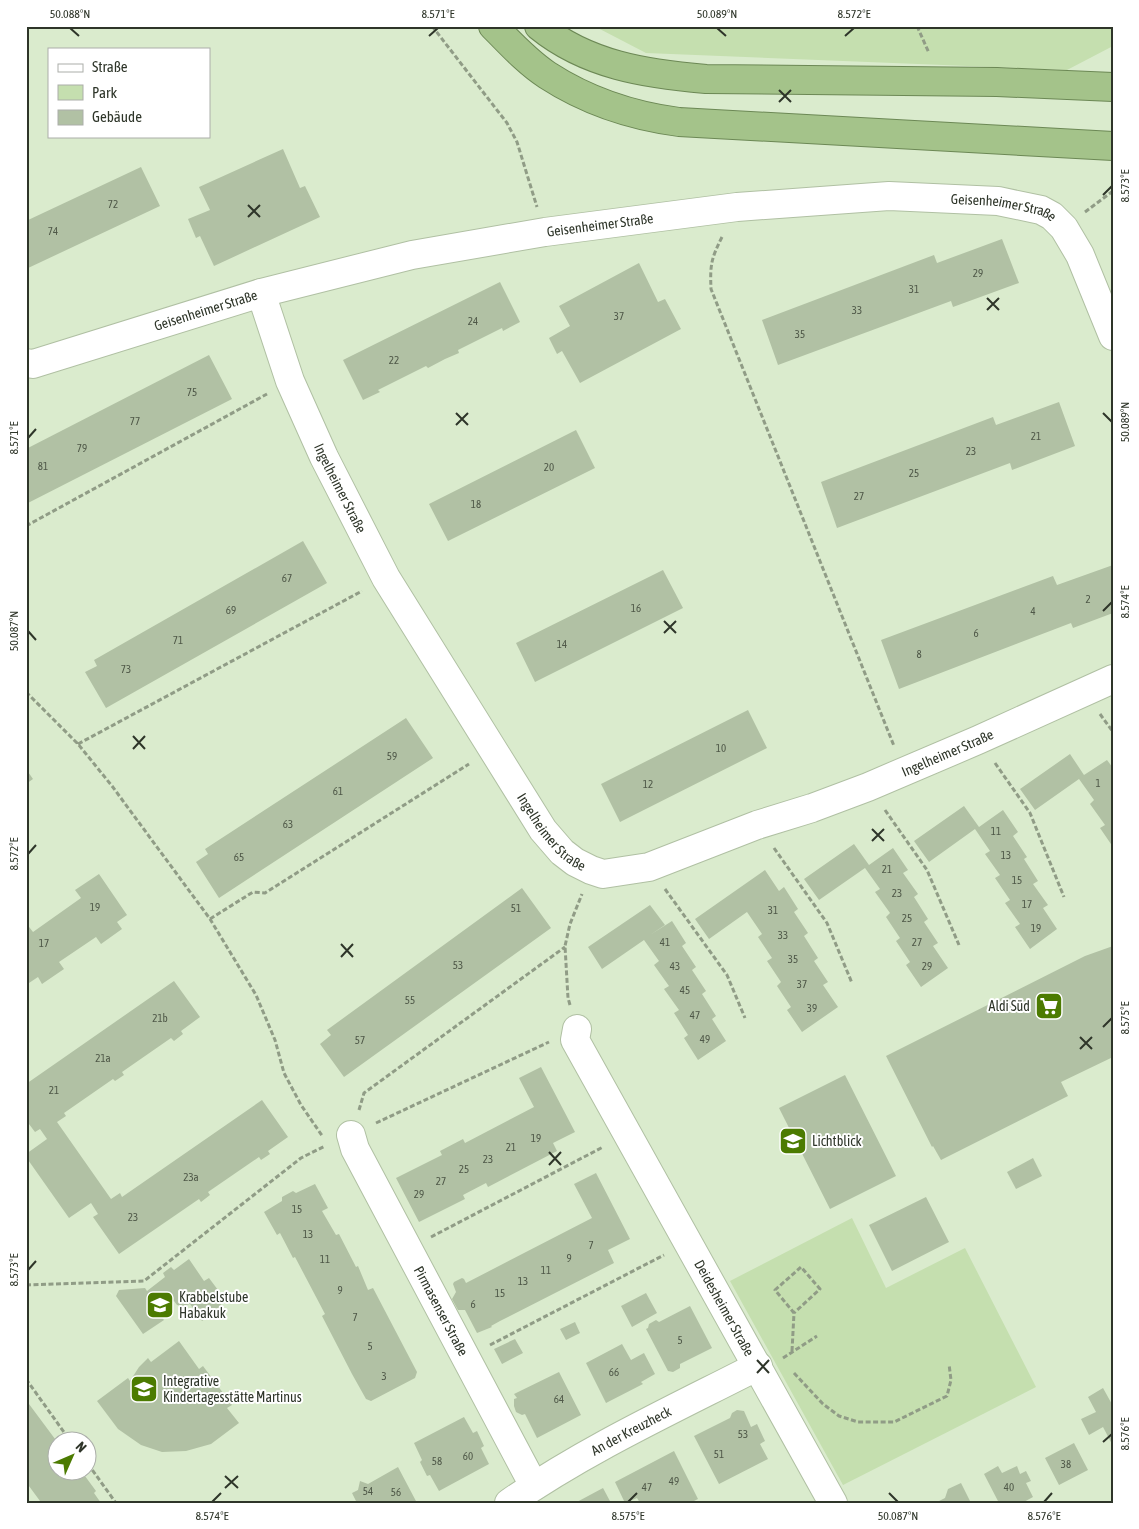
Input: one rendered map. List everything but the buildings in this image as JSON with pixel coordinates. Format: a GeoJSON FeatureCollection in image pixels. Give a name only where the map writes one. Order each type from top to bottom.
{"type":"FeatureCollection","features":[{"type":"Feature","properties":{"kind":"highway"},"geometry":{"type":"LineString","coordinates":[[493,26],[523,56],[546,74],[572,90],[628,113],[654,119],[689,123],[1113,146]]}},
{"type":"Feature","properties":{"kind":"highway"},"geometry":{"type":"LineString","coordinates":[[539,26],[552,37],[575,50],[599,60],[628,69],[662,75],[706,79],[997,82],[1113,87]]}},
{"type":"Feature","properties":{"kind":"street","name":"Geisenheimer Straße"},"geometry":{"type":"LineString","coordinates":[[26,363],[33,364],[261,293],[412,256],[545,232],[737,207],[889,196],[998,200],[1042,210],[1064,228],[1080,255],[1113,336]]}},
{"type":"Feature","properties":{"kind":"street","name":"Ingelheimer Straße"},"geometry":{"type":"LineString","coordinates":[[261,293],[290,381],[324,457],[386,578],[543,830],[562,852],[575,862],[603,874],[649,867],[757,825],[812,808],[904,772],[1113,679]]}},
{"type":"Feature","properties":{"kind":"street","name":"Deidesheimer Straße"},"geometry":{"type":"LineString","coordinates":[[577,1029],[575,1040],[833,1503]]}},
{"type":"Feature","properties":{"kind":"street","name":"Pirmasenser Straße"},"geometry":{"type":"LineString","coordinates":[[339,1140],[355,1150],[534,1486]]}},
{"type":"Feature","properties":{"kind":"street","name":"An der Kreuzheck"},"geometry":{"type":"LineString","coordinates":[[509,1503],[534,1486],[633,1430],[758,1366]]}},
{"type":"Feature","properties":{"kind":"path"},"geometry":{"type":"LineString","coordinates":[[432,26],[510,129],[517,142],[545,232]]}},
{"type":"Feature","properties":{"kind":"path"},"geometry":{"type":"LineString","coordinates":[[1064,228],[1113,191]]}},
{"type":"Feature","properties":{"kind":"path"},"geometry":{"type":"LineString","coordinates":[[737,207],[713,255],[710,266],[711,289],[904,772]]}},
{"type":"Feature","properties":{"kind":"path"},"geometry":{"type":"LineString","coordinates":[[26,526],[290,381]]}},
{"type":"Feature","properties":{"kind":"path"},"geometry":{"type":"LineString","coordinates":[[78,744],[386,578]]}},
{"type":"Feature","properties":{"kind":"path"},"geometry":{"type":"LineString","coordinates":[[26,692],[78,744],[112,786],[210,919],[256,995],[275,1040],[284,1073],[301,1105],[339,1140],[364,1093],[565,946]]}},
{"type":"Feature","properties":{"kind":"path"},"geometry":{"type":"LineString","coordinates":[[978,740],[1030,813],[1064,897]]}},
{"type":"Feature","properties":{"kind":"path"},"geometry":{"type":"LineString","coordinates":[[210,919],[253,892],[265,893],[493,748]]}},
{"type":"Feature","properties":{"kind":"path"},"geometry":{"type":"LineString","coordinates":[[868,786],[927,870],[959,945]]}},
{"type":"Feature","properties":{"kind":"path"},"geometry":{"type":"LineString","coordinates":[[757,825],[827,922],[852,983]]}},
{"type":"Feature","properties":{"kind":"path"},"geometry":{"type":"LineString","coordinates":[[649,867],[727,975],[745,1018]]}},
{"type":"Feature","properties":{"kind":"path"},"geometry":{"type":"LineString","coordinates":[[408,1248],[628,1134]]}},
{"type":"Feature","properties":{"kind":"path"},"geometry":{"type":"LineString","coordinates":[[465,1358],[689,1242]]}},
{"type":"Feature","properties":{"kind":"path"},"geometry":{"type":"LineString","coordinates":[[792,1351],[794,1313],[775,1290],[801,1267],[820,1290],[794,1313]]}},
{"type":"Feature","properties":{"kind":"path"},"geometry":{"type":"LineString","coordinates":[[787,1366],[782,1359],[817,1336]]}},
{"type":"Feature","properties":{"kind":"path"},"geometry":{"type":"LineString","coordinates":[[793,1372],[823,1404],[840,1416],[858,1422],[894,1422],[947,1396],[951,1380],[949,1364]]}},
{"type":"Feature","properties":{"kind":"path"},"geometry":{"type":"LineString","coordinates":[[26,1379],[64,1432]]}},
{"type":"Feature","properties":{"kind":"path"},"geometry":{"type":"LineString","coordinates":[[98,1478],[116,1503]]}},
{"type":"Feature","properties":{"kind":"green space"},"geometry":{"type":"Polygon","coordinates":[[[594,26],[1113,26],[1113,46],[1067,70],[646,53],[594,26]]]}},
{"type":"Feature","properties":{"kind":"green space"},"geometry":{"type":"Polygon","coordinates":[[[852,1218],[886,1288],[965,1248],[1036,1387],[843,1485],[730,1281],[852,1218]]]}},
{"type":"Feature","properties":{"kind":"place","name":"Aldi Süd"},"geometry":{"type":"Point","coordinates":[1049,1006]}},
{"type":"Feature","properties":{"kind":"place","name":"Lichtblick"},"geometry":{"type":"Point","coordinates":[793,1141]}},
{"type":"Feature","properties":{"kind":"place","name":"Krabbelstube Habakuk"},"geometry":{"type":"Point","coordinates":[160,1305]}},
{"type":"Feature","properties":{"kind":"place","name":"Integrative Kindertagesstätte Martinus"},"geometry":{"type":"Point","coordinates":[144,1389]}}]}
